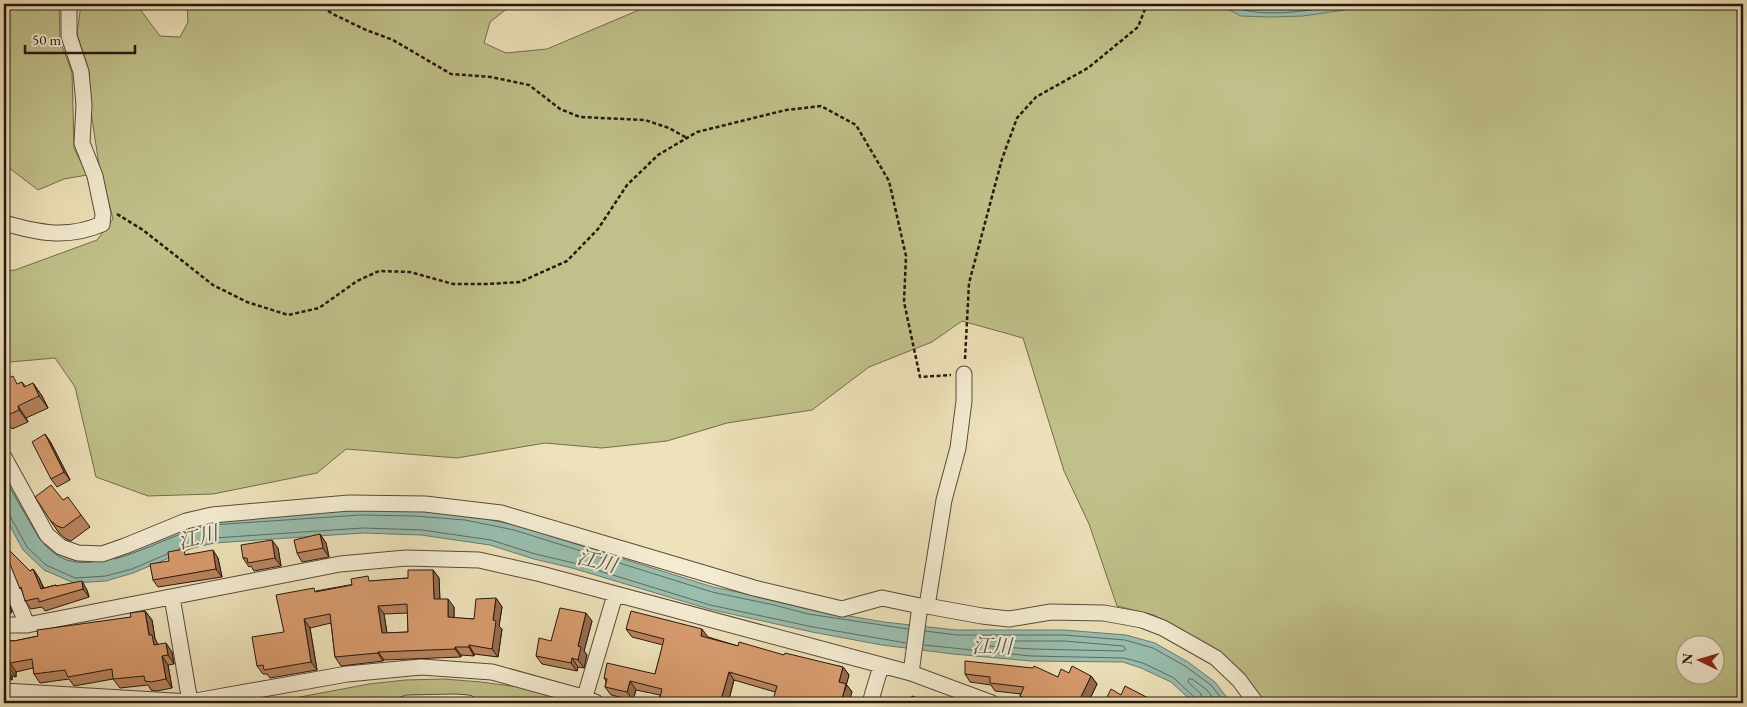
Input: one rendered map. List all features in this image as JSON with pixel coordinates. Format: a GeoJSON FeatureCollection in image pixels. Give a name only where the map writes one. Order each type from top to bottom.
{"type":"FeatureCollection","features":[{"type":"Feature","properties":{"kind":"street"},"geometry":{"type":"LineString","coordinates":[[4,223],[32,232],[62,234],[90,229],[102,224],[103,214],[95,176],[82,143],[84,105],[81,72],[69,36],[70,4]]}},
{"type":"Feature","properties":{"kind":"street"},"geometry":{"type":"LineString","coordinates":[[911,673],[944,500],[958,448],[964,401],[964,374]]}},
{"type":"Feature","properties":{"kind":"street"},"geometry":{"type":"LineString","coordinates":[[4,457],[47,535],[60,546],[78,553],[102,554],[186,521],[212,515],[349,503],[425,504],[501,513],[754,588],[842,609],[882,598],[1009,619],[1051,612],[1104,614],[1142,620],[1163,628],[1216,658],[1239,680],[1256,703]]}},
{"type":"Feature","properties":{"kind":"street"},"geometry":{"type":"LineString","coordinates":[[4,625],[27,624],[340,564],[406,558],[479,560],[911,673],[992,703]]}},
{"type":"Feature","properties":{"kind":"street"},"geometry":{"type":"LineString","coordinates":[[4,568],[27,624]]}},
{"type":"Feature","properties":{"kind":"street"},"geometry":{"type":"LineString","coordinates":[[4,691],[190,702],[347,674],[421,667],[492,672],[589,701],[615,595]]}},
{"type":"Feature","properties":{"kind":"street"},"geometry":{"type":"LineString","coordinates":[[172,597],[190,702]]}},
{"type":"Feature","properties":{"kind":"street"},"geometry":{"type":"LineString","coordinates":[[870,703],[881,666]]}},
{"type":"Feature","properties":{"kind":"street"},"geometry":{"type":"LineString","coordinates":[[411,703],[468,703]]}},
{"type":"Feature","properties":{"kind":"path"},"geometry":{"type":"LineString","coordinates":[[317,4],[366,30],[393,40],[450,74],[491,77],[529,85],[560,109],[580,118],[645,120],[669,128],[687,138]]}},
{"type":"Feature","properties":{"kind":"path"},"geometry":{"type":"LineString","coordinates":[[102,208],[121,216],[143,230],[213,285],[247,302],[288,315],[319,308],[358,281],[379,271],[410,272],[453,284],[520,282],[567,261],[598,229],[626,185],[658,155],[697,132],[777,112],[821,106],[856,125],[889,182],[906,256],[904,302],[920,377],[964,374],[969,283],[1002,159],[1017,118],[1036,97],[1088,68],[1138,27],[1147,4]]}},
{"type":"Feature","properties":{"kind":"green space"},"geometry":{"type":"Polygon","coordinates":[[[4,4],[59,4],[60,41],[72,72],[74,148],[87,175],[64,179],[38,190],[4,164],[4,4]]]}},
{"type":"Feature","properties":{"kind":"green space"},"geometry":{"type":"Polygon","coordinates":[[[81,4],[136,4],[160,36],[180,37],[188,22],[187,4],[513,4],[490,22],[484,43],[506,53],[547,49],[653,4],[1743,4],[1743,703],[1265,703],[1232,662],[1154,615],[1117,606],[1089,524],[1064,471],[1023,338],[962,321],[932,342],[869,367],[812,410],[727,423],[667,441],[602,448],[545,443],[457,458],[346,449],[317,473],[213,494],[148,496],[96,477],[75,387],[55,358],[10,362],[4,360],[4,271],[15,270],[97,240],[113,219],[99,165],[91,112],[89,71],[77,34],[81,4]]]}},
{"type":"Feature","properties":{"kind":"green space"},"geometry":{"type":"Polygon","coordinates":[[[444,679],[518,687],[568,700],[569,703],[511,703],[415,695],[361,703],[268,703],[369,684],[405,680],[444,679]]]}},
{"type":"Feature","properties":{"kind":"green space"},"geometry":{"type":"Polygon","coordinates":[[[4,696],[113,703],[4,703],[4,696]]]}},
{"type":"Feature","properties":{"kind":"water"},"geometry":{"type":"Polygon","coordinates":[[[1218,4],[1386,4],[1303,16],[1269,17],[1241,16],[1218,4]]]}},
{"type":"Feature","properties":{"kind":"water","name":"江川"},"geometry":{"type":"Polygon","coordinates":[[[4,468],[27,508],[78,558],[210,520],[360,510],[416,511],[466,515],[515,525],[713,587],[809,609],[884,622],[956,630],[1064,630],[1126,635],[1155,643],[1188,662],[1215,682],[1231,703],[1194,703],[1171,682],[1123,662],[1031,661],[882,645],[812,632],[709,609],[490,545],[421,535],[363,533],[214,543],[193,548],[133,573],[106,581],[74,583],[44,570],[23,550],[4,515],[4,468]]]}},
{"type":"Feature","properties":{"kind":"building"},"geometry":{"type":"Polygon","coordinates":[[[13,376],[17,384],[22,382],[24,387],[33,383],[39,396],[18,406],[19,410],[4,417],[4,380],[13,376]]]}},
{"type":"Feature","properties":{"kind":"building"},"geometry":{"type":"Polygon","coordinates":[[[45,434],[64,472],[51,479],[32,442],[45,434]]]}},
{"type":"Feature","properties":{"kind":"building"},"geometry":{"type":"Polygon","coordinates":[[[51,485],[63,500],[68,497],[81,515],[63,528],[50,520],[35,497],[51,485]]]}},
{"type":"Feature","properties":{"kind":"building"},"geometry":{"type":"Polygon","coordinates":[[[320,534],[323,548],[297,553],[294,540],[320,534]]]}},
{"type":"Feature","properties":{"kind":"building"},"geometry":{"type":"Polygon","coordinates":[[[272,540],[275,558],[248,563],[247,558],[243,558],[241,545],[272,540]]]}},
{"type":"Feature","properties":{"kind":"building"},"geometry":{"type":"Polygon","coordinates":[[[4,545],[30,571],[33,569],[41,589],[82,581],[83,589],[39,602],[38,598],[25,601],[4,545]]]}},
{"type":"Feature","properties":{"kind":"building"},"geometry":{"type":"Polygon","coordinates":[[[184,549],[185,555],[213,550],[216,569],[153,580],[150,564],[169,561],[168,552],[184,549]]]}},
{"type":"Feature","properties":{"kind":"building"},"geometry":{"type":"Polygon","coordinates":[[[408,570],[433,570],[434,599],[448,599],[448,617],[474,619],[476,599],[496,598],[493,620],[496,621],[492,649],[469,645],[469,647],[455,647],[455,649],[378,652],[335,657],[330,614],[304,619],[311,662],[264,670],[263,665],[257,666],[252,637],[284,632],[276,595],[314,588],[315,592],[352,585],[351,579],[368,576],[369,581],[408,578],[408,570]],[[407,604],[378,606],[382,633],[408,632],[407,604]]]}},
{"type":"Feature","properties":{"kind":"building"},"geometry":{"type":"Polygon","coordinates":[[[560,608],[586,613],[578,646],[581,647],[578,660],[572,658],[571,663],[536,656],[539,638],[551,641],[560,608]]]}},
{"type":"Feature","properties":{"kind":"building"},"geometry":{"type":"Polygon","coordinates":[[[145,611],[149,635],[152,635],[154,645],[166,643],[168,655],[162,656],[166,679],[151,682],[145,681],[144,676],[113,679],[112,669],[68,677],[65,670],[34,674],[32,659],[10,663],[9,668],[6,667],[6,671],[4,671],[4,640],[14,641],[38,636],[37,630],[131,617],[130,613],[145,611]]]}},
{"type":"Feature","properties":{"kind":"building"},"geometry":{"type":"Polygon","coordinates":[[[631,611],[702,629],[701,636],[738,646],[739,642],[784,655],[785,653],[843,667],[839,682],[846,684],[841,703],[772,703],[777,686],[729,672],[720,703],[710,703],[693,698],[691,703],[666,703],[659,701],[662,689],[630,681],[627,692],[605,687],[607,679],[604,678],[607,663],[655,674],[664,639],[626,629],[631,611]]]}},
{"type":"Feature","properties":{"kind":"building"},"geometry":{"type":"Polygon","coordinates":[[[965,661],[1033,668],[1034,666],[1058,677],[1061,669],[1069,673],[1072,666],[1091,676],[1078,703],[1035,703],[1020,696],[1024,687],[990,683],[990,677],[965,674],[965,661]]]}},
{"type":"Feature","properties":{"kind":"building"},"geometry":{"type":"Polygon","coordinates":[[[1125,686],[1158,703],[1104,703],[1111,689],[1121,695],[1125,686]]]}},
{"type":"Feature","properties":{"kind":"building"},"geometry":{"type":"Polygon","coordinates":[[[912,696],[932,703],[910,703],[912,696]]]}}]}
